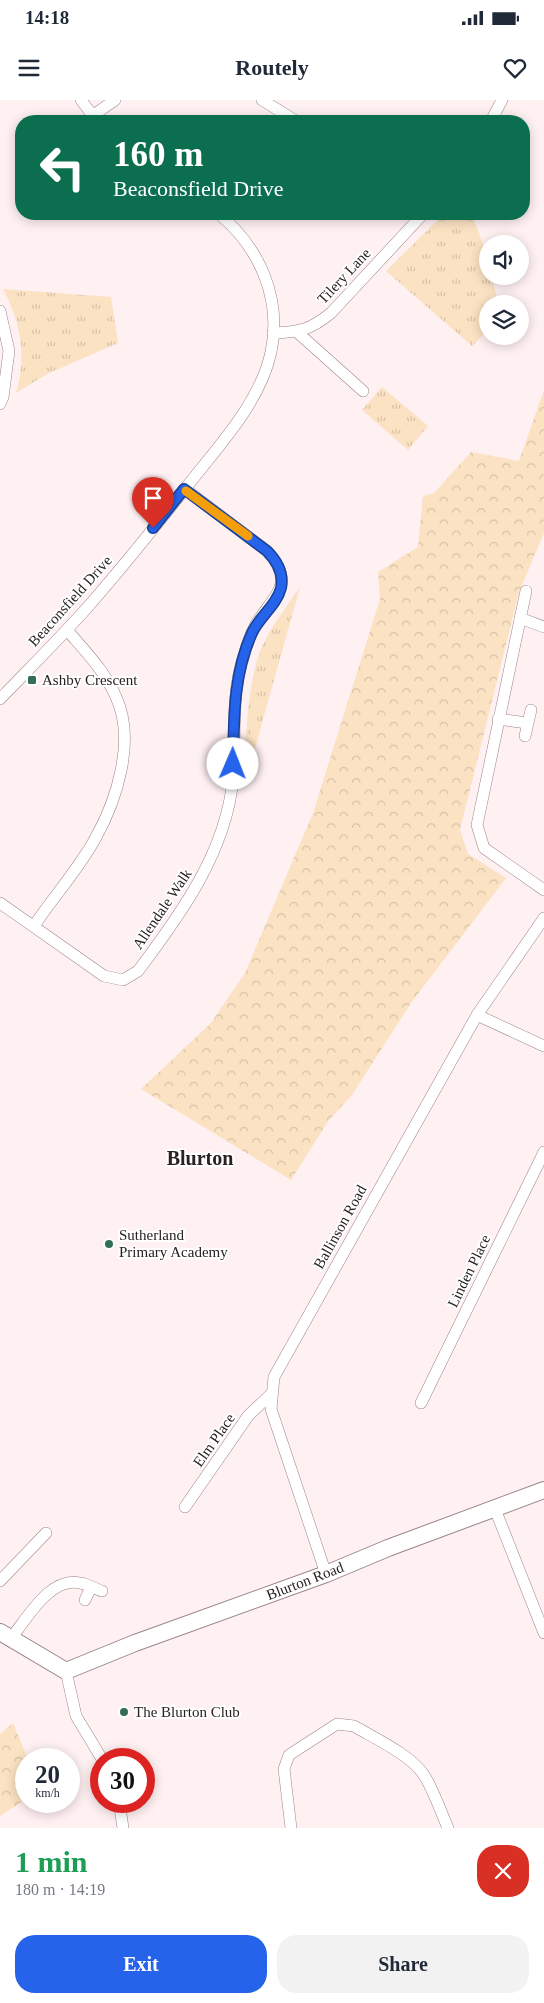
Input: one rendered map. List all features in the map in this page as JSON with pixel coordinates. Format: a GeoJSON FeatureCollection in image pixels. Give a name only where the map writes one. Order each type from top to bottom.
{"type":"FeatureCollection","features":[{"type":"Feature","properties":{"kind":"street"},"geometry":{"type":"LineString","coordinates":[[80,100],[92,115]]}},
{"type":"Feature","properties":{"kind":"street"},"geometry":{"type":"LineString","coordinates":[[99,115],[115,100]]}},
{"type":"Feature","properties":{"kind":"street"},"geometry":{"type":"LineString","coordinates":[[262,100],[286,115]]}},
{"type":"Feature","properties":{"kind":"street"},"geometry":{"type":"LineString","coordinates":[[494,115],[502,100]]}},
{"type":"Feature","properties":{"kind":"street","name":"Beaconsfield Drive"},"geometry":{"type":"LineString","coordinates":[[0,700],[67,630],[184,489],[224,439],[258,389],[268,366],[273,333],[274,308],[267,279],[256,256],[240,233],[226,220]]}},
{"type":"Feature","properties":{"kind":"street","name":"Tilery Lane"},"geometry":{"type":"LineString","coordinates":[[273,333],[297,332],[314,327],[331,313],[417,220]]}},
{"type":"Feature","properties":{"kind":"street"},"geometry":{"type":"LineString","coordinates":[[0,311],[9,351],[3,397],[0,404]]}},
{"type":"Feature","properties":{"kind":"street"},"geometry":{"type":"LineString","coordinates":[[297,332],[363,391]]}},
{"type":"Feature","properties":{"kind":"street","name":"Allendale Walk"},"geometry":{"type":"LineString","coordinates":[[0,903],[104,976],[123,980],[138,971],[158,945],[202,877],[225,820],[233,778],[235,703],[240,667],[255,625],[281,589],[282,576],[277,562],[267,551],[184,489]]}},
{"type":"Feature","properties":{"kind":"street"},"geometry":{"type":"LineString","coordinates":[[526,591],[477,825],[484,848],[544,890]]}},
{"type":"Feature","properties":{"kind":"street"},"geometry":{"type":"LineString","coordinates":[[520,618],[544,627]]}},
{"type":"Feature","properties":{"kind":"street"},"geometry":{"type":"LineString","coordinates":[[34,926],[95,840],[115,793],[122,763],[124,739],[122,716],[117,698],[101,669],[67,630]]}},
{"type":"Feature","properties":{"kind":"street"},"geometry":{"type":"LineString","coordinates":[[525,736],[531,710]]}},
{"type":"Feature","properties":{"kind":"street"},"geometry":{"type":"LineString","coordinates":[[498,719],[527,723]]}},
{"type":"Feature","properties":{"kind":"street","name":"Ballinson Road"},"geometry":{"type":"LineString","coordinates":[[326,1574],[273,1416],[271,1394],[274,1377],[477,1015],[544,918]]}},
{"type":"Feature","properties":{"kind":"street"},"geometry":{"type":"LineString","coordinates":[[477,1015],[544,1046]]}},
{"type":"Feature","properties":{"kind":"street","name":"Linden Place"},"geometry":{"type":"LineString","coordinates":[[421,1403],[544,1152]]}},
{"type":"Feature","properties":{"kind":"street","name":"Elm Place"},"geometry":{"type":"LineString","coordinates":[[186,1506],[248,1416],[271,1394]]}},
{"type":"Feature","properties":{"kind":"street","name":"Blurton Road"},"geometry":{"type":"LineString","coordinates":[[66,1671],[135,1643],[326,1574],[388,1548],[544,1490]]}},
{"type":"Feature","properties":{"kind":"street"},"geometry":{"type":"LineString","coordinates":[[496,1508],[544,1633]]}},
{"type":"Feature","properties":{"kind":"street"},"geometry":{"type":"LineString","coordinates":[[0,1581],[46,1533]]}},
{"type":"Feature","properties":{"kind":"street"},"geometry":{"type":"LineString","coordinates":[[95,1748],[76,1716],[66,1671],[5,1635],[54,1589],[66,1583],[80,1582],[102,1591]]}},
{"type":"Feature","properties":{"kind":"street"},"geometry":{"type":"LineString","coordinates":[[85,1600],[91,1587]]}},
{"type":"Feature","properties":{"kind":"street"},"geometry":{"type":"LineString","coordinates":[[291,1828],[284,1769],[285,1761],[289,1755],[337,1724],[344,1723],[354,1726],[414,1764],[423,1773],[448,1828]]}},
{"type":"Feature","properties":{"kind":"street"},"geometry":{"type":"LineString","coordinates":[[121,1813],[123,1828]]}},
{"type":"Feature","properties":{"kind":"green space"},"geometry":{"type":"Polygon","coordinates":[[[438,220],[473,220],[479,235],[479,285],[494,285],[496,295],[479,295],[479,339],[472,346],[386,271],[438,220]]]}},
{"type":"Feature","properties":{"kind":"green space"},"geometry":{"type":"Polygon","coordinates":[[[3,289],[111,297],[118,343],[47,374],[16,393],[21,366],[20,340],[14,314],[3,289]]]}},
{"type":"Feature","properties":{"kind":"green space"},"geometry":{"type":"Polygon","coordinates":[[[382,387],[428,426],[408,450],[362,410],[382,387]]]}},
{"type":"Feature","properties":{"kind":"green space"},"geometry":{"type":"Polygon","coordinates":[[[544,390],[544,533],[519,592],[460,830],[468,854],[506,878],[411,1003],[352,1095],[329,1120],[291,1180],[141,1089],[211,1023],[245,973],[313,813],[380,599],[378,572],[418,547],[423,496],[434,493],[471,452],[519,461],[544,390]]]}},
{"type":"Feature","properties":{"kind":"green space"},"geometry":{"type":"Polygon","coordinates":[[[300,587],[252,759],[245,756],[247,722],[256,664],[269,634],[300,587]]]}},
{"type":"Feature","properties":{"kind":"green space"},"geometry":{"type":"Polygon","coordinates":[[[13,1723],[23,1748],[15,1748],[15,1806],[0,1816],[0,1734],[13,1723]]]}},
{"type":"Feature","properties":{"kind":"slow traffic"},"geometry":{"type":"LineString","coordinates":[[186,491],[248,536]]}},
{"type":"Feature","properties":{"kind":"place","name":"Ashby Crescent"},"geometry":{"type":"Point","coordinates":[32,680]}},
{"type":"Feature","properties":{"kind":"place","name":"Sutherland Primary Academy"},"geometry":{"type":"Point","coordinates":[109,1244]}},
{"type":"Feature","properties":{"kind":"place","name":"The Blurton Club"},"geometry":{"type":"Point","coordinates":[124,1712]}},
{"type":"Feature","properties":{"kind":"district","name":"Blurton"},"geometry":{"type":"Point","coordinates":[200,1158]}},
{"type":"Feature","properties":{"kind":"route"},"geometry":{"type":"LineString","coordinates":[[153,528],[184,489],[267,551],[277,562],[282,576],[281,589],[276,599],[255,625],[240,667],[235,695],[233,764]]}}]}
